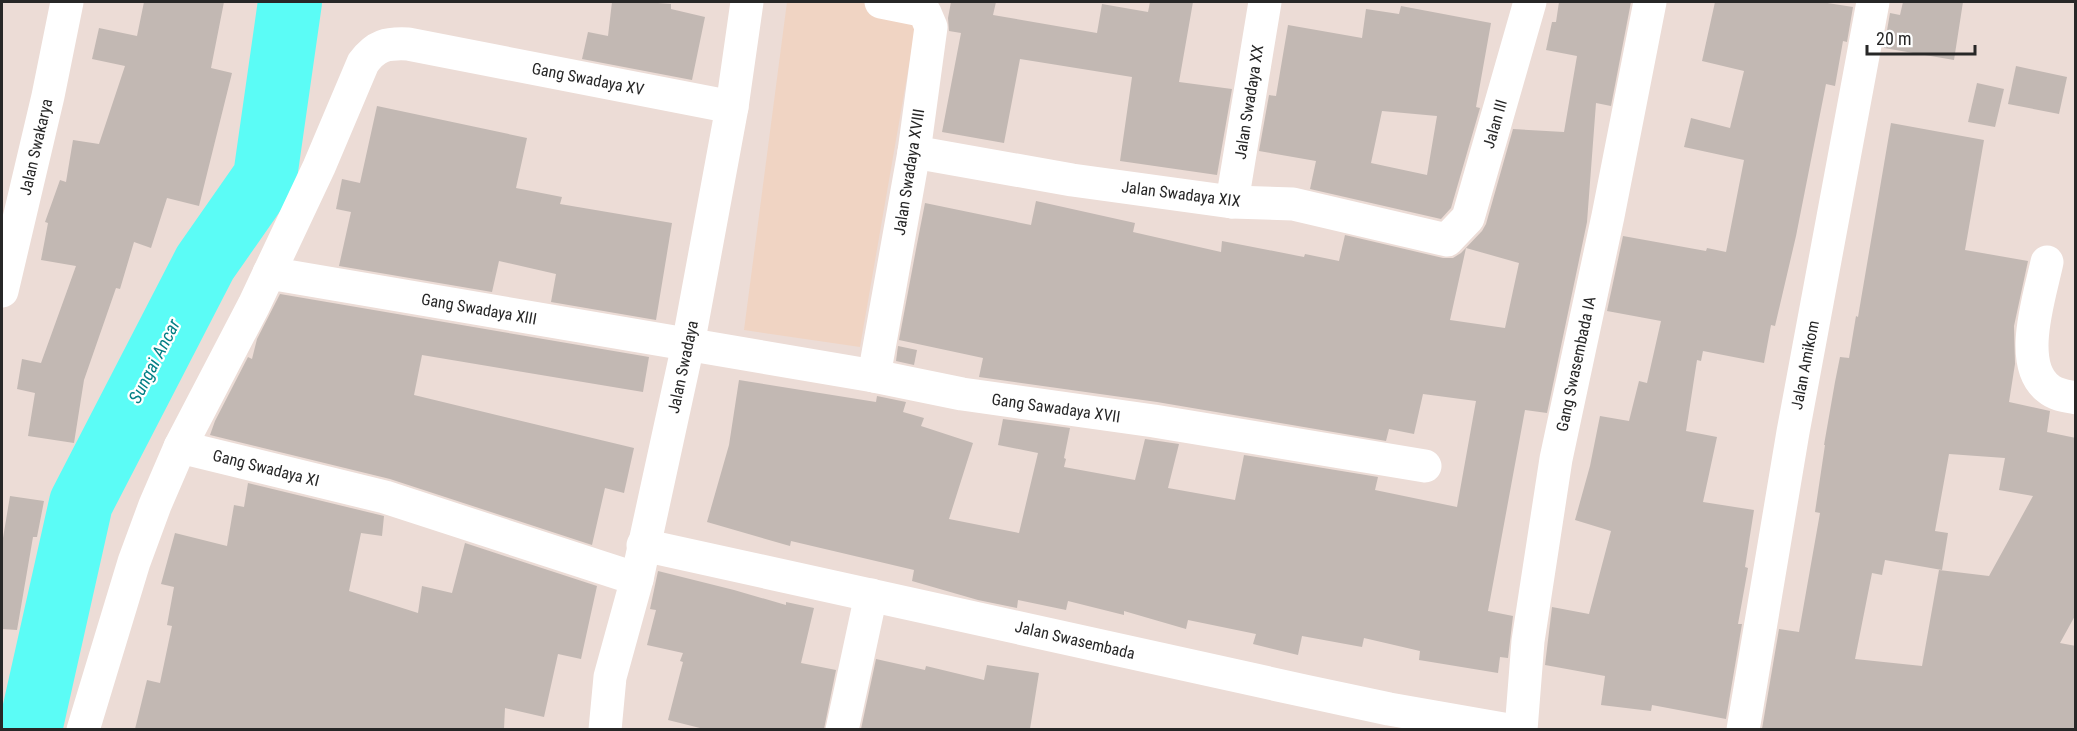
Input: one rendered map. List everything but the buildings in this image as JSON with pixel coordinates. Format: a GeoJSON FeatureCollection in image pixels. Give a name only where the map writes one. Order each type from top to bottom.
{"type":"FeatureCollection","features":[{"type":"Feature","properties":{"kind":"street","name":"Jalan Swakarya"},"geometry":{"type":"LineString","coordinates":[[2,291],[48,96],[67,2]]}},
{"type":"Feature","properties":{"kind":"street","name":"Jalan Swadaya"},"geometry":{"type":"LineString","coordinates":[[605,729],[610,676],[637,579],[688,345],[732,107],[747,2]]}},
{"type":"Feature","properties":{"kind":"street","name":"Jalan Swadaya XVIII"},"geometry":{"type":"LineString","coordinates":[[874,376],[914,152],[931,27],[925,13],[881,2]]}},
{"type":"Feature","properties":{"kind":"street","name":"Jalan Swadaya XX"},"geometry":{"type":"LineString","coordinates":[[1232,202],[1265,2]]}},
{"type":"Feature","properties":{"kind":"street","name":"Jalan III"},"geometry":{"type":"LineString","coordinates":[[1448,240],[1468,218],[1530,2]]}},
{"type":"Feature","properties":{"kind":"street","name":"Gang Swasembada IA"},"geometry":{"type":"LineString","coordinates":[[1521,729],[1528,641],[1556,459],[1608,216],[1650,2]]}},
{"type":"Feature","properties":{"kind":"street","name":"Jalan Amikom"},"geometry":{"type":"LineString","coordinates":[[1743,729],[1792,432],[1873,2]]}},
{"type":"Feature","properties":{"kind":"street","name":"Gang Swadaya XV"},"geometry":{"type":"LineString","coordinates":[[180,447],[269,273],[319,167],[360,69],[367,58],[388,43],[444,50],[732,107]]}},
{"type":"Feature","properties":{"kind":"street","name":"Jalan Swadaya XIX"},"geometry":{"type":"LineString","coordinates":[[914,152],[1072,180],[1232,202],[1293,204],[1448,240]]}},
{"type":"Feature","properties":{"kind":"street"},"geometry":{"type":"LineString","coordinates":[[2047,262],[2031,346],[2033,365],[2039,379],[2050,390],[2076,398]]}},
{"type":"Feature","properties":{"kind":"street","name":"Gang Swadaya XIII"},"geometry":{"type":"LineString","coordinates":[[269,273],[688,345]]}},
{"type":"Feature","properties":{"kind":"street","name":"Gang Sawadaya XVII"},"geometry":{"type":"LineString","coordinates":[[688,345],[874,376],[962,394],[1154,421],[1425,465]]}},
{"type":"Feature","properties":{"kind":"street"},"geometry":{"type":"LineString","coordinates":[[83,729],[134,562],[180,447]]}},
{"type":"Feature","properties":{"kind":"street","name":"Gang Swadaya XI"},"geometry":{"type":"LineString","coordinates":[[180,447],[385,497],[637,579]]}},
{"type":"Feature","properties":{"kind":"street","name":"Jalan Swasembada"},"geometry":{"type":"LineString","coordinates":[[643,545],[1378,707],[1509,729]]}},
{"type":"Feature","properties":{"kind":"street"},"geometry":{"type":"LineString","coordinates":[[842,729],[871,595]]}},
{"type":"Feature","properties":{"kind":"shaded area"},"geometry":{"type":"Polygon","coordinates":[[[787,2],[920,2],[860,347],[744,330],[787,2]]]}},
{"type":"Feature","properties":{"kind":"waterway","name":"Sungai Ancar"},"geometry":{"type":"LineString","coordinates":[[30,730],[81,503],[205,263],[265,177],[290,2]]}}]}
